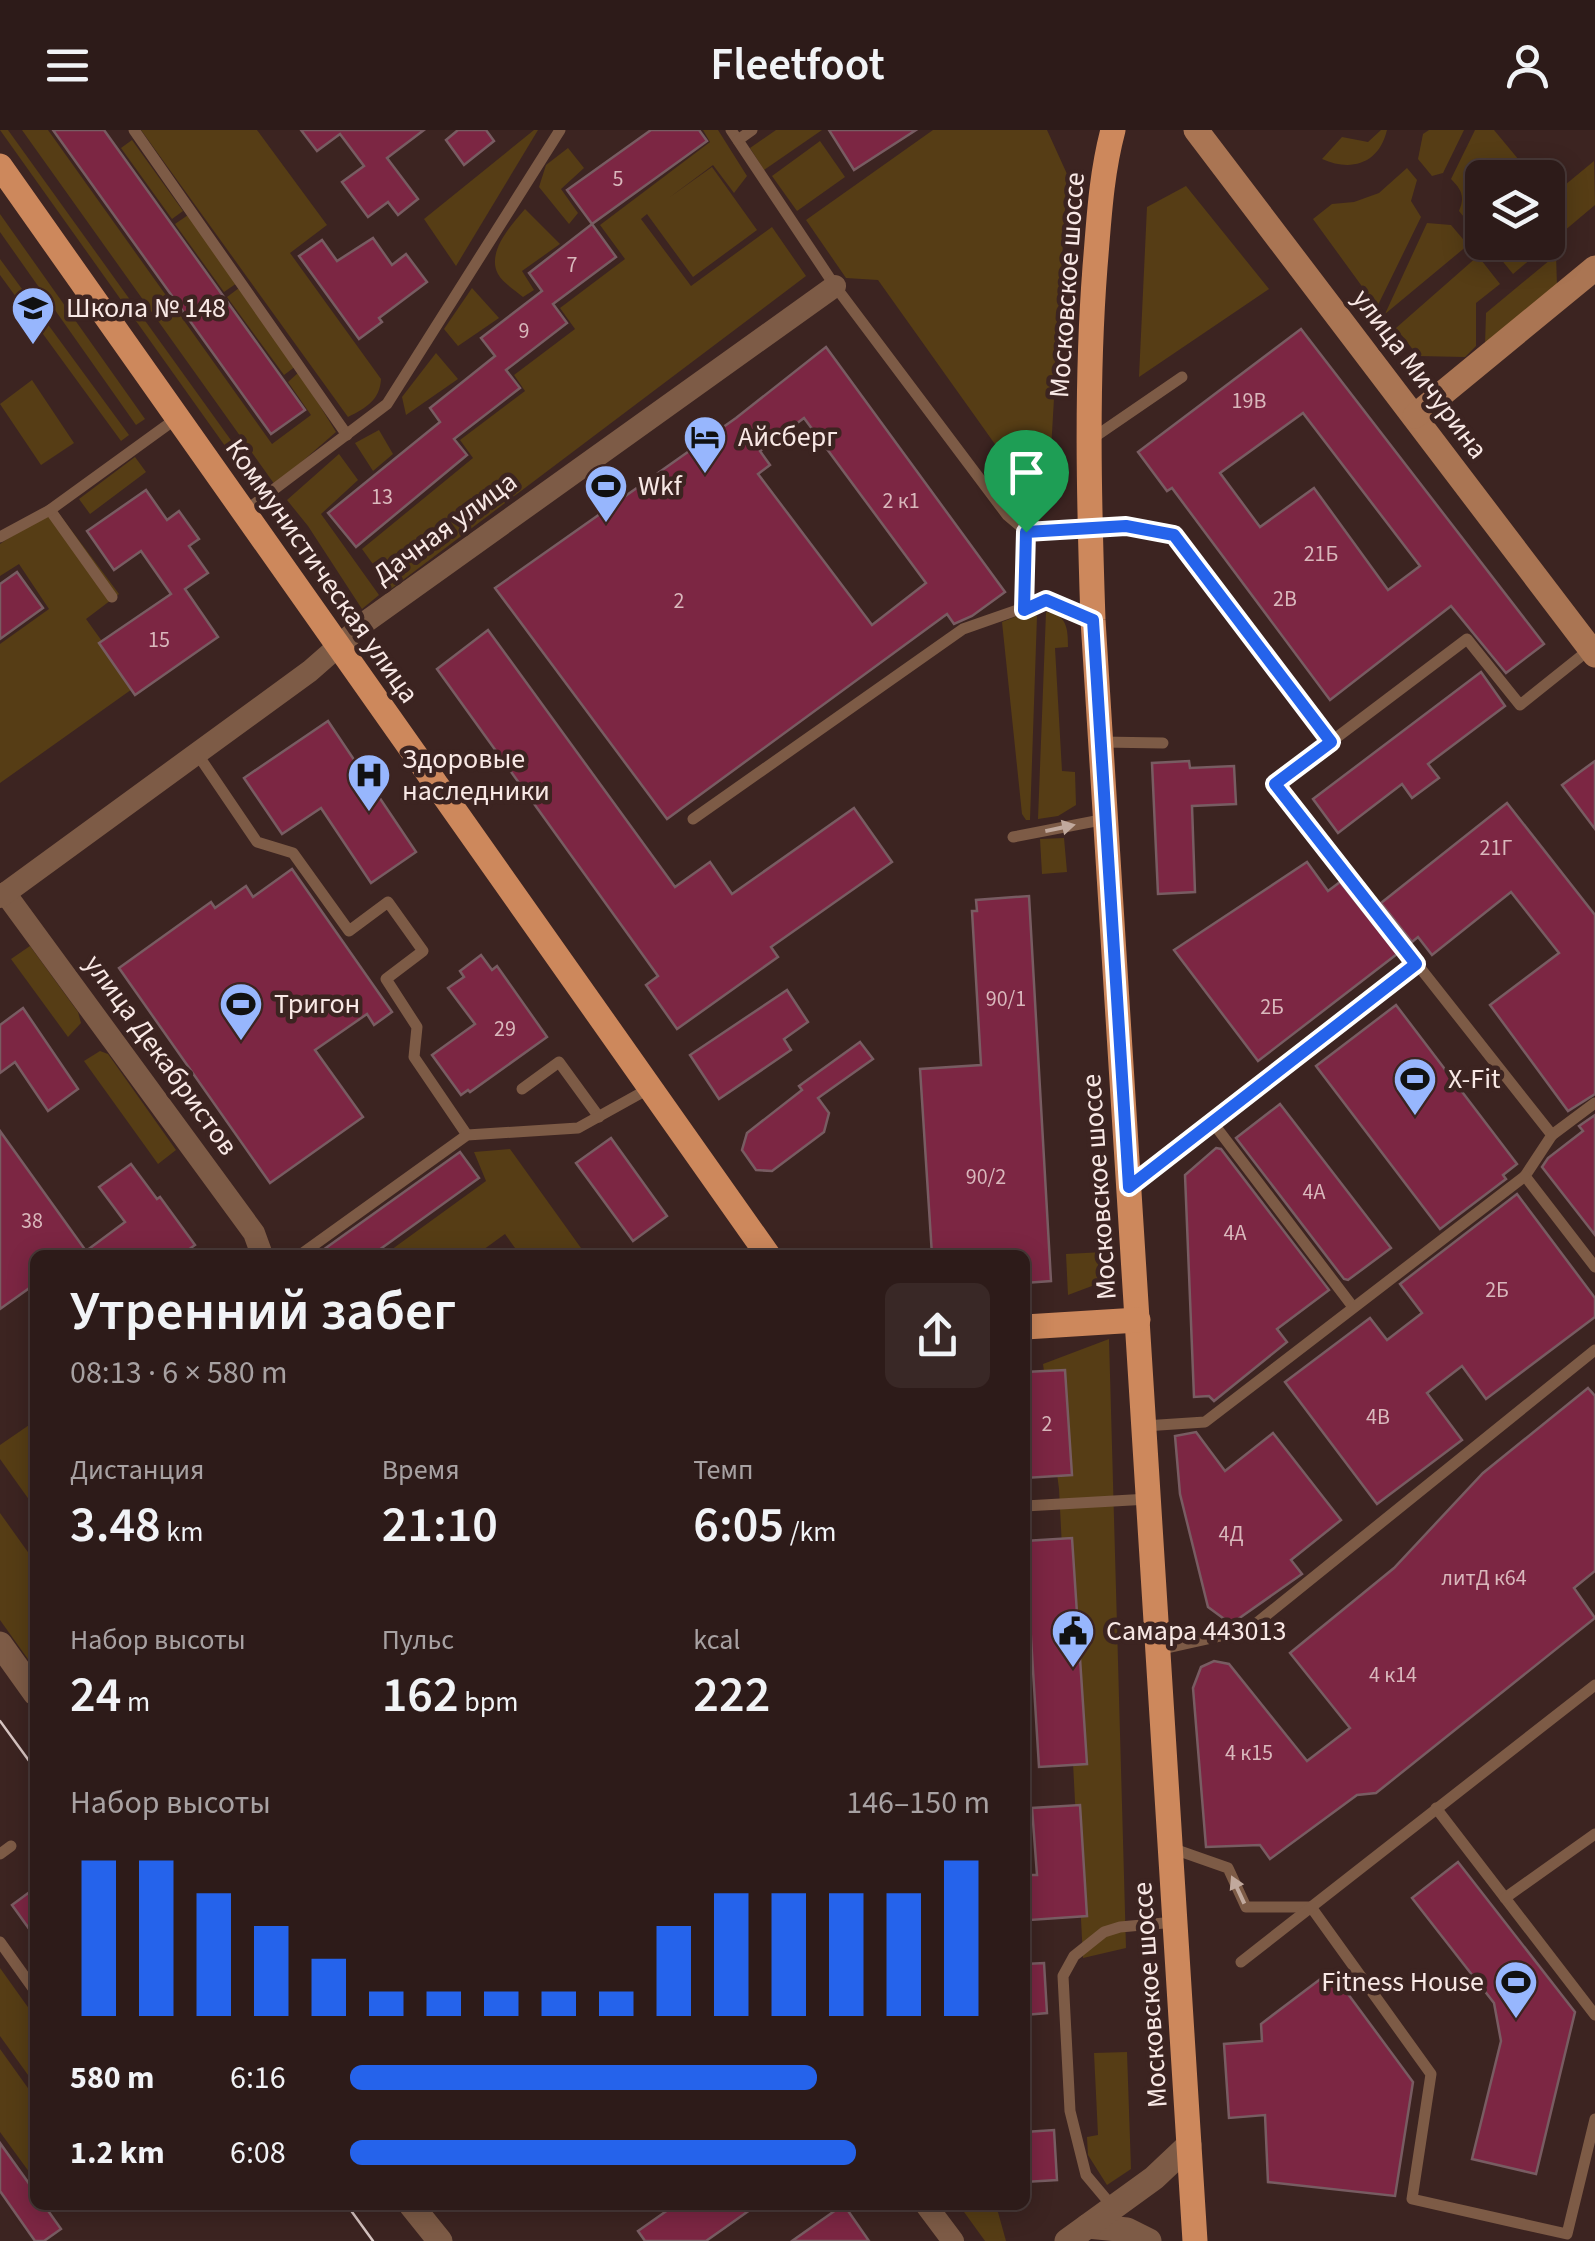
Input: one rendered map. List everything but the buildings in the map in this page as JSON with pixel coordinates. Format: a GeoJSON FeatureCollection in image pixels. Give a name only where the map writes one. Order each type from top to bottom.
{"type":"FeatureCollection","features":[{"type":"Feature","properties":{"kind":"main road","name":"Московское шоссе"},"geometry":{"type":"LineString","coordinates":[[1114,130],[1105,158],[1092,309],[1089,440],[1093,620],[1195,2241]]}},
{"type":"Feature","properties":{"kind":"main road","name":"улица Мичурина"},"geometry":{"type":"LineString","coordinates":[[1196,130],[1593,652]]}},
{"type":"Feature","properties":{"kind":"main road","name":"Коммунистическая улица"},"geometry":{"type":"LineString","coordinates":[[0,166],[764,1250]]}},
{"type":"Feature","properties":{"kind":"main road"},"geometry":{"type":"LineString","coordinates":[[1415,416],[1595,268]]}},
{"type":"Feature","properties":{"kind":"main road"},"geometry":{"type":"LineString","coordinates":[[1030,1327],[1138,1320]]}},
{"type":"Feature","properties":{"kind":"street","name":"Дачная улица"},"geometry":{"type":"LineString","coordinates":[[3,895],[340,647],[367,621],[834,286]]}},
{"type":"Feature","properties":{"kind":"street","name":"улица Декабристов"},"geometry":{"type":"LineString","coordinates":[[3,895],[254,1233],[260,1250]]}},
{"type":"Feature","properties":{"kind":"street"},"geometry":{"type":"LineString","coordinates":[[0,1644],[30,1686]]}},
{"type":"Feature","properties":{"kind":"street"},"geometry":{"type":"LineString","coordinates":[[1077,2234],[1154,2178],[1189,2145]]}},
{"type":"Feature","properties":{"kind":"street"},"geometry":{"type":"LineString","coordinates":[[415,2210],[440,2241]]}},
{"type":"Feature","properties":{"kind":"street"},"geometry":{"type":"LineString","coordinates":[[930,2210],[952,2241]]}},
{"type":"Feature","properties":{"kind":"street"},"geometry":{"type":"LineString","coordinates":[[1077,2234],[1127,2230],[1149,2241]]}},
{"type":"Feature","properties":{"kind":"lane"},"geometry":{"type":"LineString","coordinates":[[134,130],[347,434]]}},
{"type":"Feature","properties":{"kind":"lane"},"geometry":{"type":"LineString","coordinates":[[244,512],[387,404],[560,130]]}},
{"type":"Feature","properties":{"kind":"lane"},"geometry":{"type":"LineString","coordinates":[[752,130],[735,135],[834,286],[1007,515],[1026,532],[1126,526],[1174,535],[1331,742]]}},
{"type":"Feature","properties":{"kind":"lane"},"geometry":{"type":"LineString","coordinates":[[1089,440],[1182,377]]}},
{"type":"Feature","properties":{"kind":"lane"},"geometry":{"type":"LineString","coordinates":[[0,536],[50,510],[178,418]]}},
{"type":"Feature","properties":{"kind":"lane"},"geometry":{"type":"LineString","coordinates":[[50,510],[112,596]]}},
{"type":"Feature","properties":{"kind":"lane"},"geometry":{"type":"LineString","coordinates":[[1024,610],[1026,532]]}},
{"type":"Feature","properties":{"kind":"lane"},"geometry":{"type":"LineString","coordinates":[[693,819],[963,630],[1046,600],[1093,620]]}},
{"type":"Feature","properties":{"kind":"lane"},"geometry":{"type":"LineString","coordinates":[[1552,1135],[1275,784],[1467,639],[1520,705],[1593,652]]}},
{"type":"Feature","properties":{"kind":"lane"},"geometry":{"type":"LineString","coordinates":[[1101,742],[1163,742]]}},
{"type":"Feature","properties":{"kind":"lane"},"geometry":{"type":"LineString","coordinates":[[196,752],[256,842],[293,852],[349,931],[388,902],[422,950],[386,979],[418,1027],[414,1057],[468,1135]]}},
{"type":"Feature","properties":{"kind":"lane"},"geometry":{"type":"LineString","coordinates":[[1013,837],[1106,819]]}},
{"type":"Feature","properties":{"kind":"lane"},"geometry":{"type":"LineString","coordinates":[[1129,1187],[1416,964]]}},
{"type":"Feature","properties":{"kind":"lane"},"geometry":{"type":"LineString","coordinates":[[522,1089],[559,1062],[598,1117]]}},
{"type":"Feature","properties":{"kind":"lane"},"geometry":{"type":"LineString","coordinates":[[307,1250],[468,1135],[578,1128],[650,1088]]}},
{"type":"Feature","properties":{"kind":"lane"},"geometry":{"type":"LineString","coordinates":[[1144,1426],[1205,1422],[1525,1176],[1552,1135],[1595,1104]]}},
{"type":"Feature","properties":{"kind":"lane"},"geometry":{"type":"LineString","coordinates":[[1212,1123],[1353,1307]]}},
{"type":"Feature","properties":{"kind":"lane"},"geometry":{"type":"LineString","coordinates":[[1525,1176],[1595,1267]]}},
{"type":"Feature","properties":{"kind":"lane"},"geometry":{"type":"LineString","coordinates":[[1158,1650],[1248,1630],[1595,1350]]}},
{"type":"Feature","properties":{"kind":"lane"},"geometry":{"type":"LineString","coordinates":[[1030,1506],[1149,1498]]}},
{"type":"Feature","properties":{"kind":"lane"},"geometry":{"type":"LineString","coordinates":[[1241,1962],[1595,1685]]}},
{"type":"Feature","properties":{"kind":"lane"},"geometry":{"type":"LineString","coordinates":[[1436,1808],[1595,2015]]}},
{"type":"Feature","properties":{"kind":"lane"},"geometry":{"type":"LineString","coordinates":[[1505,1898],[1595,1834]]}},
{"type":"Feature","properties":{"kind":"lane"},"geometry":{"type":"LineString","coordinates":[[1171,1848],[1228,1868],[1246,1907],[1311,1907]]}},
{"type":"Feature","properties":{"kind":"lane"},"geometry":{"type":"LineString","coordinates":[[1311,1907],[1431,2074],[1412,2200],[1566,2234],[1595,2119]]}},
{"type":"Feature","properties":{"kind":"lane"},"geometry":{"type":"LineString","coordinates":[[1113,2208],[1086,2175],[1070,2112],[1063,1976],[1074,1956],[1104,1932],[1120,1926],[1175,1922]]}},
{"type":"Feature","properties":{"kind":"lane"},"geometry":{"type":"LineString","coordinates":[[0,1942],[30,1984]]}},
{"type":"Feature","properties":{"kind":"shaded area"},"geometry":{"type":"Polygon","coordinates":[[[0,130],[8,130],[266,489],[260,495],[0,130]]]}},
{"type":"Feature","properties":{"kind":"shaded area"},"geometry":{"type":"Polygon","coordinates":[[[22,130],[48,130],[272,444],[311,415],[288,382],[299,372],[336,432],[275,485],[22,130]]]}},
{"type":"Feature","properties":{"kind":"shaded area"},"geometry":{"type":"Polygon","coordinates":[[[141,130],[257,130],[327,225],[290,253],[381,379],[378,393],[366,407],[348,417],[141,130]]]}},
{"type":"Feature","properties":{"kind":"shaded area"},"geometry":{"type":"Polygon","coordinates":[[[538,130],[456,266],[424,219],[538,130]]]}},
{"type":"Feature","properties":{"kind":"shaded area"},"geometry":{"type":"Polygon","coordinates":[[[703,130],[718,130],[747,176],[734,193],[713,165],[670,197],[712,167],[757,230],[693,277],[647,214],[641,219],[691,286],[772,227],[806,276],[391,589],[362,549],[473,458],[460,440],[525,391],[514,375],[575,329],[560,308],[625,259],[600,225],[710,142],[703,130]]]}},
{"type":"Feature","properties":{"kind":"shaded area"},"geometry":{"type":"Polygon","coordinates":[[[776,130],[822,130],[764,170],[750,148],[776,130]]]}},
{"type":"Feature","properties":{"kind":"shaded area"},"geometry":{"type":"Polygon","coordinates":[[[933,130],[1047,130],[1067,174],[1048,502],[1039,506],[878,280],[846,278],[806,220],[933,130]]]}},
{"type":"Feature","properties":{"kind":"shaded area"},"geometry":{"type":"Polygon","coordinates":[[[1381,130],[1387,130],[1371,158],[1353,165],[1322,159],[1342,137],[1368,142],[1381,130]]]}},
{"type":"Feature","properties":{"kind":"shaded area"},"geometry":{"type":"Polygon","coordinates":[[[1429,130],[1464,130],[1443,173],[1432,176],[1418,159],[1423,134],[1429,130]]]}},
{"type":"Feature","properties":{"kind":"shaded area"},"geometry":{"type":"Polygon","coordinates":[[[1475,130],[1494,130],[1519,160],[1465,160],[1465,218],[1459,211],[1461,194],[1451,179],[1475,130]]]}},
{"type":"Feature","properties":{"kind":"shaded area"},"geometry":{"type":"Polygon","coordinates":[[[132,140],[183,211],[172,219],[121,148],[132,140]]]}},
{"type":"Feature","properties":{"kind":"shaded area"},"geometry":{"type":"Polygon","coordinates":[[[820,141],[845,177],[797,211],[772,176],[820,141]]]}},
{"type":"Feature","properties":{"kind":"shaded area"},"geometry":{"type":"Polygon","coordinates":[[[568,148],[584,168],[561,189],[578,213],[569,224],[539,187],[546,165],[568,148]]]}},
{"type":"Feature","properties":{"kind":"shaded area"},"geometry":{"type":"Polygon","coordinates":[[[1594,161],[1595,205],[1565,230],[1565,185],[1594,161]]]}},
{"type":"Feature","properties":{"kind":"shaded area"},"geometry":{"type":"Polygon","coordinates":[[[1407,168],[1417,180],[1411,201],[1421,217],[1377,307],[1313,219],[1332,204],[1354,202],[1379,193],[1407,168]]]}},
{"type":"Feature","properties":{"kind":"shaded area"},"geometry":{"type":"Polygon","coordinates":[[[1186,186],[1269,289],[1139,377],[1147,207],[1186,186]]]}},
{"type":"Feature","properties":{"kind":"shaded area"},"geometry":{"type":"Polygon","coordinates":[[[525,209],[560,244],[522,271],[534,290],[523,297],[500,277],[495,257],[502,239],[525,209]]]}},
{"type":"Feature","properties":{"kind":"shaded area"},"geometry":{"type":"Polygon","coordinates":[[[0,214],[145,419],[136,425],[0,232],[0,214]]]}},
{"type":"Feature","properties":{"kind":"shaded area"},"geometry":{"type":"Polygon","coordinates":[[[188,215],[237,283],[224,292],[175,224],[188,215]]]}},
{"type":"Feature","properties":{"kind":"shaded area"},"geometry":{"type":"Polygon","coordinates":[[[1427,223],[1451,225],[1465,241],[1465,247],[1385,314],[1427,223]]]}},
{"type":"Feature","properties":{"kind":"shaded area"},"geometry":{"type":"Polygon","coordinates":[[[0,259],[129,435],[121,441],[0,275],[0,259]]]}},
{"type":"Feature","properties":{"kind":"shaded area"},"geometry":{"type":"Polygon","coordinates":[[[1473,260],[1481,260],[1500,284],[1476,303],[1476,346],[1465,357],[1418,356],[1396,328],[1473,260]]]}},
{"type":"Feature","properties":{"kind":"shaded area"},"geometry":{"type":"Polygon","coordinates":[[[1502,260],[1530,260],[1513,274],[1502,260]]]}},
{"type":"Feature","properties":{"kind":"shaded area"},"geometry":{"type":"Polygon","coordinates":[[[1550,260],[1556,260],[1557,286],[1485,345],[1486,313],[1550,260]]]}},
{"type":"Feature","properties":{"kind":"shaded area"},"geometry":{"type":"Polygon","coordinates":[[[239,288],[296,366],[284,375],[227,297],[239,288]]]}},
{"type":"Feature","properties":{"kind":"shaded area"},"geometry":{"type":"Polygon","coordinates":[[[472,288],[499,318],[458,346],[444,329],[472,288]]]}},
{"type":"Feature","properties":{"kind":"shaded area"},"geometry":{"type":"Polygon","coordinates":[[[436,353],[458,379],[406,415],[402,397],[436,353]]]}},
{"type":"Feature","properties":{"kind":"shaded area"},"geometry":{"type":"Polygon","coordinates":[[[32,380],[74,443],[41,465],[0,404],[32,380]]]}},
{"type":"Feature","properties":{"kind":"shaded area"},"geometry":{"type":"Polygon","coordinates":[[[379,430],[393,454],[373,471],[355,443],[379,430]]]}},
{"type":"Feature","properties":{"kind":"shaded area"},"geometry":{"type":"Polygon","coordinates":[[[339,454],[358,480],[321,514],[379,595],[362,609],[287,500],[339,454]]]}},
{"type":"Feature","properties":{"kind":"shaded area"},"geometry":{"type":"Polygon","coordinates":[[[135,457],[146,472],[90,514],[79,499],[135,457]]]}},
{"type":"Feature","properties":{"kind":"shaded area"},"geometry":{"type":"Polygon","coordinates":[[[54,507],[119,594],[86,619],[135,687],[0,783],[0,644],[49,609],[19,564],[0,576],[0,544],[54,507]]]}},
{"type":"Feature","properties":{"kind":"shaded area"},"geometry":{"type":"Polygon","coordinates":[[[1046,612],[1062,619],[1068,634],[1068,647],[1055,648],[1062,771],[1075,772],[1076,805],[1058,816],[1038,819],[1046,612]]]}},
{"type":"Feature","properties":{"kind":"shaded area"},"geometry":{"type":"Polygon","coordinates":[[[1020,615],[1037,616],[1030,820],[1022,814],[1002,622],[1020,615]]]}},
{"type":"Feature","properties":{"kind":"shaded area"},"geometry":{"type":"Polygon","coordinates":[[[1064,838],[1067,872],[1042,874],[1040,839],[1064,838]]]}},
{"type":"Feature","properties":{"kind":"shaded area"},"geometry":{"type":"Polygon","coordinates":[[[30,946],[78,1012],[81,1023],[68,1037],[11,959],[30,946]]]}},
{"type":"Feature","properties":{"kind":"shaded area"},"geometry":{"type":"Polygon","coordinates":[[[100,1051],[108,1054],[176,1150],[158,1164],[84,1061],[100,1051]]]}},
{"type":"Feature","properties":{"kind":"shaded area"},"geometry":{"type":"Polygon","coordinates":[[[510,1149],[582,1250],[516,1250],[505,1234],[483,1250],[391,1250],[486,1181],[474,1152],[510,1149]]]}},
{"type":"Feature","properties":{"kind":"shaded area"},"geometry":{"type":"Polygon","coordinates":[[[1104,1252],[1100,1283],[1068,1295],[1066,1254],[1104,1252]]]}},
{"type":"Feature","properties":{"kind":"shaded area"},"geometry":{"type":"Polygon","coordinates":[[[1109,1339],[1126,1948],[1083,1958],[1059,1489],[1043,1364],[1109,1339]]]}},
{"type":"Feature","properties":{"kind":"shaded area"},"geometry":{"type":"Polygon","coordinates":[[[30,1424],[30,1501],[0,1459],[0,1445],[30,1424]]]}},
{"type":"Feature","properties":{"kind":"shaded area"},"geometry":{"type":"Polygon","coordinates":[[[0,1513],[30,1555],[30,1662],[0,1620],[0,1513]]]}},
{"type":"Feature","properties":{"kind":"shaded area"},"geometry":{"type":"Polygon","coordinates":[[[0,1968],[30,2010],[30,2074],[0,2036],[0,1968]]]}},
{"type":"Feature","properties":{"kind":"shaded area"},"geometry":{"type":"Polygon","coordinates":[[[0,2049],[30,2091],[30,2173],[0,2132],[0,2049]]]}},
{"type":"Feature","properties":{"kind":"shaded area"},"geometry":{"type":"Polygon","coordinates":[[[1127,2052],[1131,2169],[1107,2185],[1088,2155],[1087,2137],[1098,2135],[1094,2053],[1127,2052]]]}},
{"type":"Feature","properties":{"kind":"shaded area"},"geometry":{"type":"Polygon","coordinates":[[[963,2210],[997,2210],[1006,2241],[985,2241],[963,2210]]]}},
{"type":"Feature","properties":{"kind":"tram line"},"geometry":{"type":"LineString","coordinates":[[0,1721],[30,1762]]}},
{"type":"Feature","properties":{"kind":"tram line"},"geometry":{"type":"LineString","coordinates":[[351,2210],[373,2241]]}},
{"type":"Feature","properties":{"kind":"place","name":"Школа № 148"},"geometry":{"type":"Point","coordinates":[33,346]}},
{"type":"Feature","properties":{"kind":"place","name":"Айсберг"},"geometry":{"type":"Point","coordinates":[705,475]}},
{"type":"Feature","properties":{"kind":"place","name":"Wkf"},"geometry":{"type":"Point","coordinates":[606,524]}},
{"type":"Feature","properties":{"kind":"place","name":"Здоровые наследники"},"geometry":{"type":"Point","coordinates":[369,813]}},
{"type":"Feature","properties":{"kind":"place","name":"Тригон"},"geometry":{"type":"Point","coordinates":[241,1042]}},
{"type":"Feature","properties":{"kind":"place","name":"X-Fit"},"geometry":{"type":"Point","coordinates":[1415,1117]}},
{"type":"Feature","properties":{"kind":"place","name":"Самара 443013"},"geometry":{"type":"Point","coordinates":[1073,1669]}},
{"type":"Feature","properties":{"kind":"place","name":"Fitness House"},"geometry":{"type":"Point","coordinates":[1516,2020]}},
{"type":"Feature","properties":{"kind":"route"},"geometry":{"type":"LineString","coordinates":[[1126,526],[1174,535],[1331,742],[1275,784],[1416,964],[1129,1187],[1093,620],[1046,600],[1024,610],[1026,532],[1126,526]]}}]}
